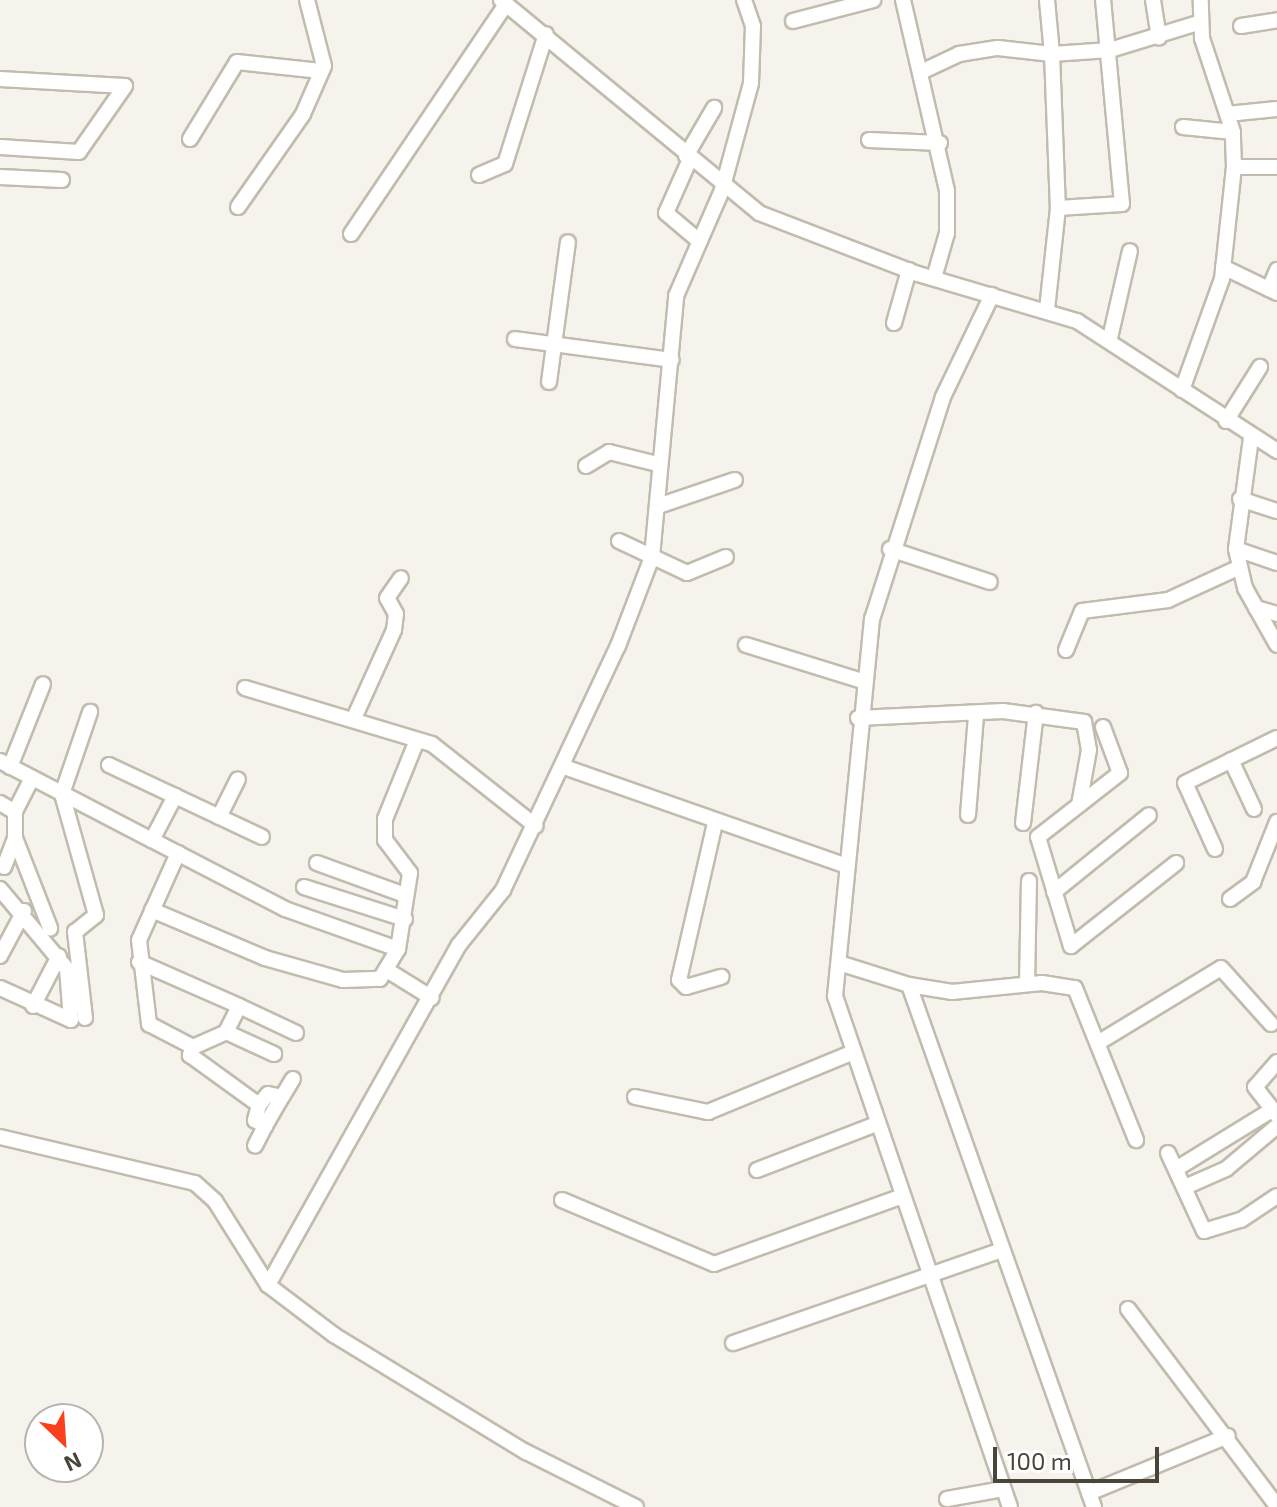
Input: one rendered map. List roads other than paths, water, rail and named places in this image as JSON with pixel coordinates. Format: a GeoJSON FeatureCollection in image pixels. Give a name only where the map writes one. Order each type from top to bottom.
{"type":"FeatureCollection","features":[{"type":"Feature","properties":{"kind":"street"},"geometry":{"type":"LineString","coordinates":[[238,207],[303,114],[321,71],[324,54],[307,0]]}},
{"type":"Feature","properties":{"kind":"street"},"geometry":{"type":"LineString","coordinates":[[268,1285],[432,998],[536,826],[652,557],[661,505],[658,464],[672,360],[676,296],[722,190],[751,83],[753,26],[744,0]]}},
{"type":"Feature","properties":{"kind":"street"},"geometry":{"type":"LineString","coordinates":[[793,21],[873,0]]}},
{"type":"Feature","properties":{"kind":"street"},"geometry":{"type":"LineString","coordinates":[[903,0],[940,143],[949,209],[934,278]]}},
{"type":"Feature","properties":{"kind":"street"},"geometry":{"type":"LineString","coordinates":[[1047,0],[1058,208],[1047,309]]}},
{"type":"Feature","properties":{"kind":"street"},"geometry":{"type":"LineString","coordinates":[[1058,208],[1122,204],[1103,0]]}},
{"type":"Feature","properties":{"kind":"street"},"geometry":{"type":"LineString","coordinates":[[1153,0],[1159,38]]}},
{"type":"Feature","properties":{"kind":"street"},"geometry":{"type":"LineString","coordinates":[[1182,390],[1223,267],[1234,167],[1233,132],[1201,22],[1201,0]]}},
{"type":"Feature","properties":{"kind":"street"},"geometry":{"type":"LineString","coordinates":[[351,234],[504,2],[546,34],[722,190],[759,213],[909,270],[1047,309],[1110,338],[1251,438],[1277,451]]}},
{"type":"Feature","properties":{"kind":"street"},"geometry":{"type":"LineString","coordinates":[[1241,26],[1277,20]]}},
{"type":"Feature","properties":{"kind":"street"},"geometry":{"type":"LineString","coordinates":[[921,72],[959,54],[998,48],[1052,54],[1110,50],[1159,38],[1201,22]]}},
{"type":"Feature","properties":{"kind":"street"},"geometry":{"type":"LineString","coordinates":[[479,175],[505,164],[546,34]]}},
{"type":"Feature","properties":{"kind":"street"},"geometry":{"type":"LineString","coordinates":[[190,139],[237,62],[321,71]]}},
{"type":"Feature","properties":{"kind":"street"},"geometry":{"type":"LineString","coordinates":[[0,79],[125,86],[79,152],[0,147]]}},
{"type":"Feature","properties":{"kind":"street"},"geometry":{"type":"LineString","coordinates":[[698,240],[674,227],[666,213],[688,158],[714,108]]}},
{"type":"Feature","properties":{"kind":"street"},"geometry":{"type":"LineString","coordinates":[[1227,114],[1277,109]]}},
{"type":"Feature","properties":{"kind":"street"},"geometry":{"type":"LineString","coordinates":[[1183,127],[1233,132]]}},
{"type":"Feature","properties":{"kind":"street"},"geometry":{"type":"LineString","coordinates":[[869,140],[940,143]]}},
{"type":"Feature","properties":{"kind":"street"},"geometry":{"type":"LineString","coordinates":[[1234,167],[1277,167]]}},
{"type":"Feature","properties":{"kind":"street"},"geometry":{"type":"LineString","coordinates":[[0,177],[62,180]]}},
{"type":"Feature","properties":{"kind":"street"},"geometry":{"type":"LineString","coordinates":[[549,382],[568,242]]}},
{"type":"Feature","properties":{"kind":"street"},"geometry":{"type":"LineString","coordinates":[[1110,338],[1130,251]]}},
{"type":"Feature","properties":{"kind":"street"},"geometry":{"type":"LineString","coordinates":[[1223,267],[1273,291],[1277,270]]}},
{"type":"Feature","properties":{"kind":"street"},"geometry":{"type":"LineString","coordinates":[[894,323],[909,270]]}},
{"type":"Feature","properties":{"kind":"street"},"geometry":{"type":"LineString","coordinates":[[992,295],[943,397],[890,549],[862,681],[835,1007],[1010,1507]]}},
{"type":"Feature","properties":{"kind":"street"},"geometry":{"type":"LineString","coordinates":[[515,339],[672,360]]}},
{"type":"Feature","properties":{"kind":"street"},"geometry":{"type":"LineString","coordinates":[[1226,421],[1260,367]]}},
{"type":"Feature","properties":{"kind":"street"},"geometry":{"type":"LineString","coordinates":[[1251,438],[1240,499],[1236,549],[1238,568],[1277,645]]}},
{"type":"Feature","properties":{"kind":"street"},"geometry":{"type":"LineString","coordinates":[[586,466],[609,452],[658,464]]}},
{"type":"Feature","properties":{"kind":"street"},"geometry":{"type":"LineString","coordinates":[[661,505],[735,480]]}},
{"type":"Feature","properties":{"kind":"street"},"geometry":{"type":"LineString","coordinates":[[1240,499],[1277,511]]}},
{"type":"Feature","properties":{"kind":"street"},"geometry":{"type":"LineString","coordinates":[[619,541],[687,573],[726,557]]}},
{"type":"Feature","properties":{"kind":"street"},"geometry":{"type":"LineString","coordinates":[[890,549],[990,582]]}},
{"type":"Feature","properties":{"kind":"street"},"geometry":{"type":"LineString","coordinates":[[1236,549],[1277,563]]}},
{"type":"Feature","properties":{"kind":"street"},"geometry":{"type":"LineString","coordinates":[[1066,650],[1082,611],[1168,600],[1238,568]]}},
{"type":"Feature","properties":{"kind":"street"},"geometry":{"type":"LineString","coordinates":[[355,716],[394,630],[387,598],[401,578]]}},
{"type":"Feature","properties":{"kind":"street"},"geometry":{"type":"LineString","coordinates":[[1256,608],[1277,614]]}},
{"type":"Feature","properties":{"kind":"street"},"geometry":{"type":"LineString","coordinates":[[746,645],[862,681]]}},
{"type":"Feature","properties":{"kind":"street"},"geometry":{"type":"LineString","coordinates":[[43,684],[5,764],[285,909],[398,949]]}},
{"type":"Feature","properties":{"kind":"street"},"geometry":{"type":"LineString","coordinates":[[245,688],[317,713],[355,716],[448,753],[536,826]]}},
{"type":"Feature","properties":{"kind":"street"},"geometry":{"type":"LineString","coordinates":[[85,1018],[75,932],[96,915],[62,794],[90,712]]}},
{"type":"Feature","properties":{"kind":"street"},"geometry":{"type":"LineString","coordinates":[[858,718],[1036,713],[1084,722],[1089,750],[1079,805]]}},
{"type":"Feature","properties":{"kind":"street"},"geometry":{"type":"LineString","coordinates":[[1023,823],[1036,713]]}},
{"type":"Feature","properties":{"kind":"street"},"geometry":{"type":"LineString","coordinates":[[968,815],[976,715]]}},
{"type":"Feature","properties":{"kind":"street"},"geometry":{"type":"LineString","coordinates":[[1103,727],[1120,773],[1038,837],[1071,946],[1176,863]]}},
{"type":"Feature","properties":{"kind":"street"},"geometry":{"type":"LineString","coordinates":[[1215,849],[1184,785],[1277,738]]}},
{"type":"Feature","properties":{"kind":"street"},"geometry":{"type":"LineString","coordinates":[[152,910],[265,958],[343,980],[366,983],[390,972],[405,919],[405,895],[410,873],[385,840],[385,819],[417,740]]}},
{"type":"Feature","properties":{"kind":"street"},"geometry":{"type":"LineString","coordinates":[[1231,760],[1254,809]]}},
{"type":"Feature","properties":{"kind":"street"},"geometry":{"type":"LineString","coordinates":[[109,765],[262,837]]}},
{"type":"Feature","properties":{"kind":"street"},"geometry":{"type":"LineString","coordinates":[[564,767],[715,823],[847,866]]}},
{"type":"Feature","properties":{"kind":"street"},"geometry":{"type":"LineString","coordinates":[[32,778],[15,812],[15,838],[50,928]]}},
{"type":"Feature","properties":{"kind":"street"},"geometry":{"type":"LineString","coordinates":[[219,817],[238,779]]}},
{"type":"Feature","properties":{"kind":"street"},"geometry":{"type":"LineString","coordinates":[[152,840],[175,796]]}},
{"type":"Feature","properties":{"kind":"street"},"geometry":{"type":"LineString","coordinates":[[0,803],[15,812]]}},
{"type":"Feature","properties":{"kind":"street"},"geometry":{"type":"LineString","coordinates":[[1054,892],[1149,815]]}},
{"type":"Feature","properties":{"kind":"street"},"geometry":{"type":"LineString","coordinates":[[1230,899],[1258,873],[1277,822]]}},
{"type":"Feature","properties":{"kind":"street"},"geometry":{"type":"LineString","coordinates":[[715,823],[679,980],[686,987],[722,977]]}},
{"type":"Feature","properties":{"kind":"street"},"geometry":{"type":"LineString","coordinates":[[2,867],[15,838]]}},
{"type":"Feature","properties":{"kind":"street"},"geometry":{"type":"LineString","coordinates":[[178,853],[152,910],[139,962],[149,1024],[193,1047]]}},
{"type":"Feature","properties":{"kind":"street"},"geometry":{"type":"LineString","coordinates":[[2,867],[24,862]]}},
{"type":"Feature","properties":{"kind":"street"},"geometry":{"type":"LineString","coordinates":[[317,863],[405,895]]}},
{"type":"Feature","properties":{"kind":"street"},"geometry":{"type":"LineString","coordinates":[[1027,984],[1029,881]]}},
{"type":"Feature","properties":{"kind":"street"},"geometry":{"type":"LineString","coordinates":[[304,887],[405,919]]}},
{"type":"Feature","properties":{"kind":"street"},"geometry":{"type":"LineString","coordinates":[[0,889],[24,911],[67,969],[71,1020],[33,1006],[0,988]]}},
{"type":"Feature","properties":{"kind":"street"},"geometry":{"type":"LineString","coordinates":[[0,956],[24,911]]}},
{"type":"Feature","properties":{"kind":"street"},"geometry":{"type":"LineString","coordinates":[[33,1006],[59,956]]}},
{"type":"Feature","properties":{"kind":"street"},"geometry":{"type":"LineString","coordinates":[[139,962],[296,1033]]}},
{"type":"Feature","properties":{"kind":"street"},"geometry":{"type":"LineString","coordinates":[[839,963],[909,985],[952,992],[1027,984],[1075,988],[1101,1041],[1136,1140]]}},
{"type":"Feature","properties":{"kind":"street"},"geometry":{"type":"LineString","coordinates":[[1101,1041],[1221,968],[1271,1024]]}},
{"type":"Feature","properties":{"kind":"street"},"geometry":{"type":"LineString","coordinates":[[390,972],[432,998]]}},
{"type":"Feature","properties":{"kind":"street"},"geometry":{"type":"LineString","coordinates":[[909,985],[1091,1500],[1228,1436]]}},
{"type":"Feature","properties":{"kind":"street"},"geometry":{"type":"LineString","coordinates":[[239,1006],[226,1032],[193,1047],[190,1055],[259,1105]]}},
{"type":"Feature","properties":{"kind":"street"},"geometry":{"type":"LineString","coordinates":[[226,1032],[274,1054]]}},
{"type":"Feature","properties":{"kind":"street"},"geometry":{"type":"LineString","coordinates":[[635,1097],[708,1112],[851,1053]]}},
{"type":"Feature","properties":{"kind":"street"},"geometry":{"type":"LineString","coordinates":[[1176,1169],[1274,1112],[1255,1087],[1277,1062]]}},
{"type":"Feature","properties":{"kind":"street"},"geometry":{"type":"LineString","coordinates":[[255,1146],[293,1079]]}},
{"type":"Feature","properties":{"kind":"street"},"geometry":{"type":"LineString","coordinates":[[265,1126],[255,1120],[259,1105],[268,1094],[282,1097]]}},
{"type":"Feature","properties":{"kind":"street"},"geometry":{"type":"LineString","coordinates":[[757,1170],[876,1124]]}},
{"type":"Feature","properties":{"kind":"street"},"geometry":{"type":"LineString","coordinates":[[1185,1187],[1226,1169],[1277,1126]]}},
{"type":"Feature","properties":{"kind":"street"},"geometry":{"type":"LineString","coordinates":[[0,1137],[195,1183],[215,1201],[268,1285],[435,1400],[636,1507]]}},
{"type":"Feature","properties":{"kind":"street"},"geometry":{"type":"LineString","coordinates":[[1168,1153],[1207,1232],[1277,1196]]}},
{"type":"Feature","properties":{"kind":"street"},"geometry":{"type":"LineString","coordinates":[[562,1200],[714,1264],[900,1197]]}},
{"type":"Feature","properties":{"kind":"street"},"geometry":{"type":"LineString","coordinates":[[733,1343],[1001,1250]]}},
{"type":"Feature","properties":{"kind":"street"},"geometry":{"type":"LineString","coordinates":[[1128,1309],[1228,1436],[1277,1506]]}},
{"type":"Feature","properties":{"kind":"street"},"geometry":{"type":"LineString","coordinates":[[947,1499],[1003,1489]]}}]}
